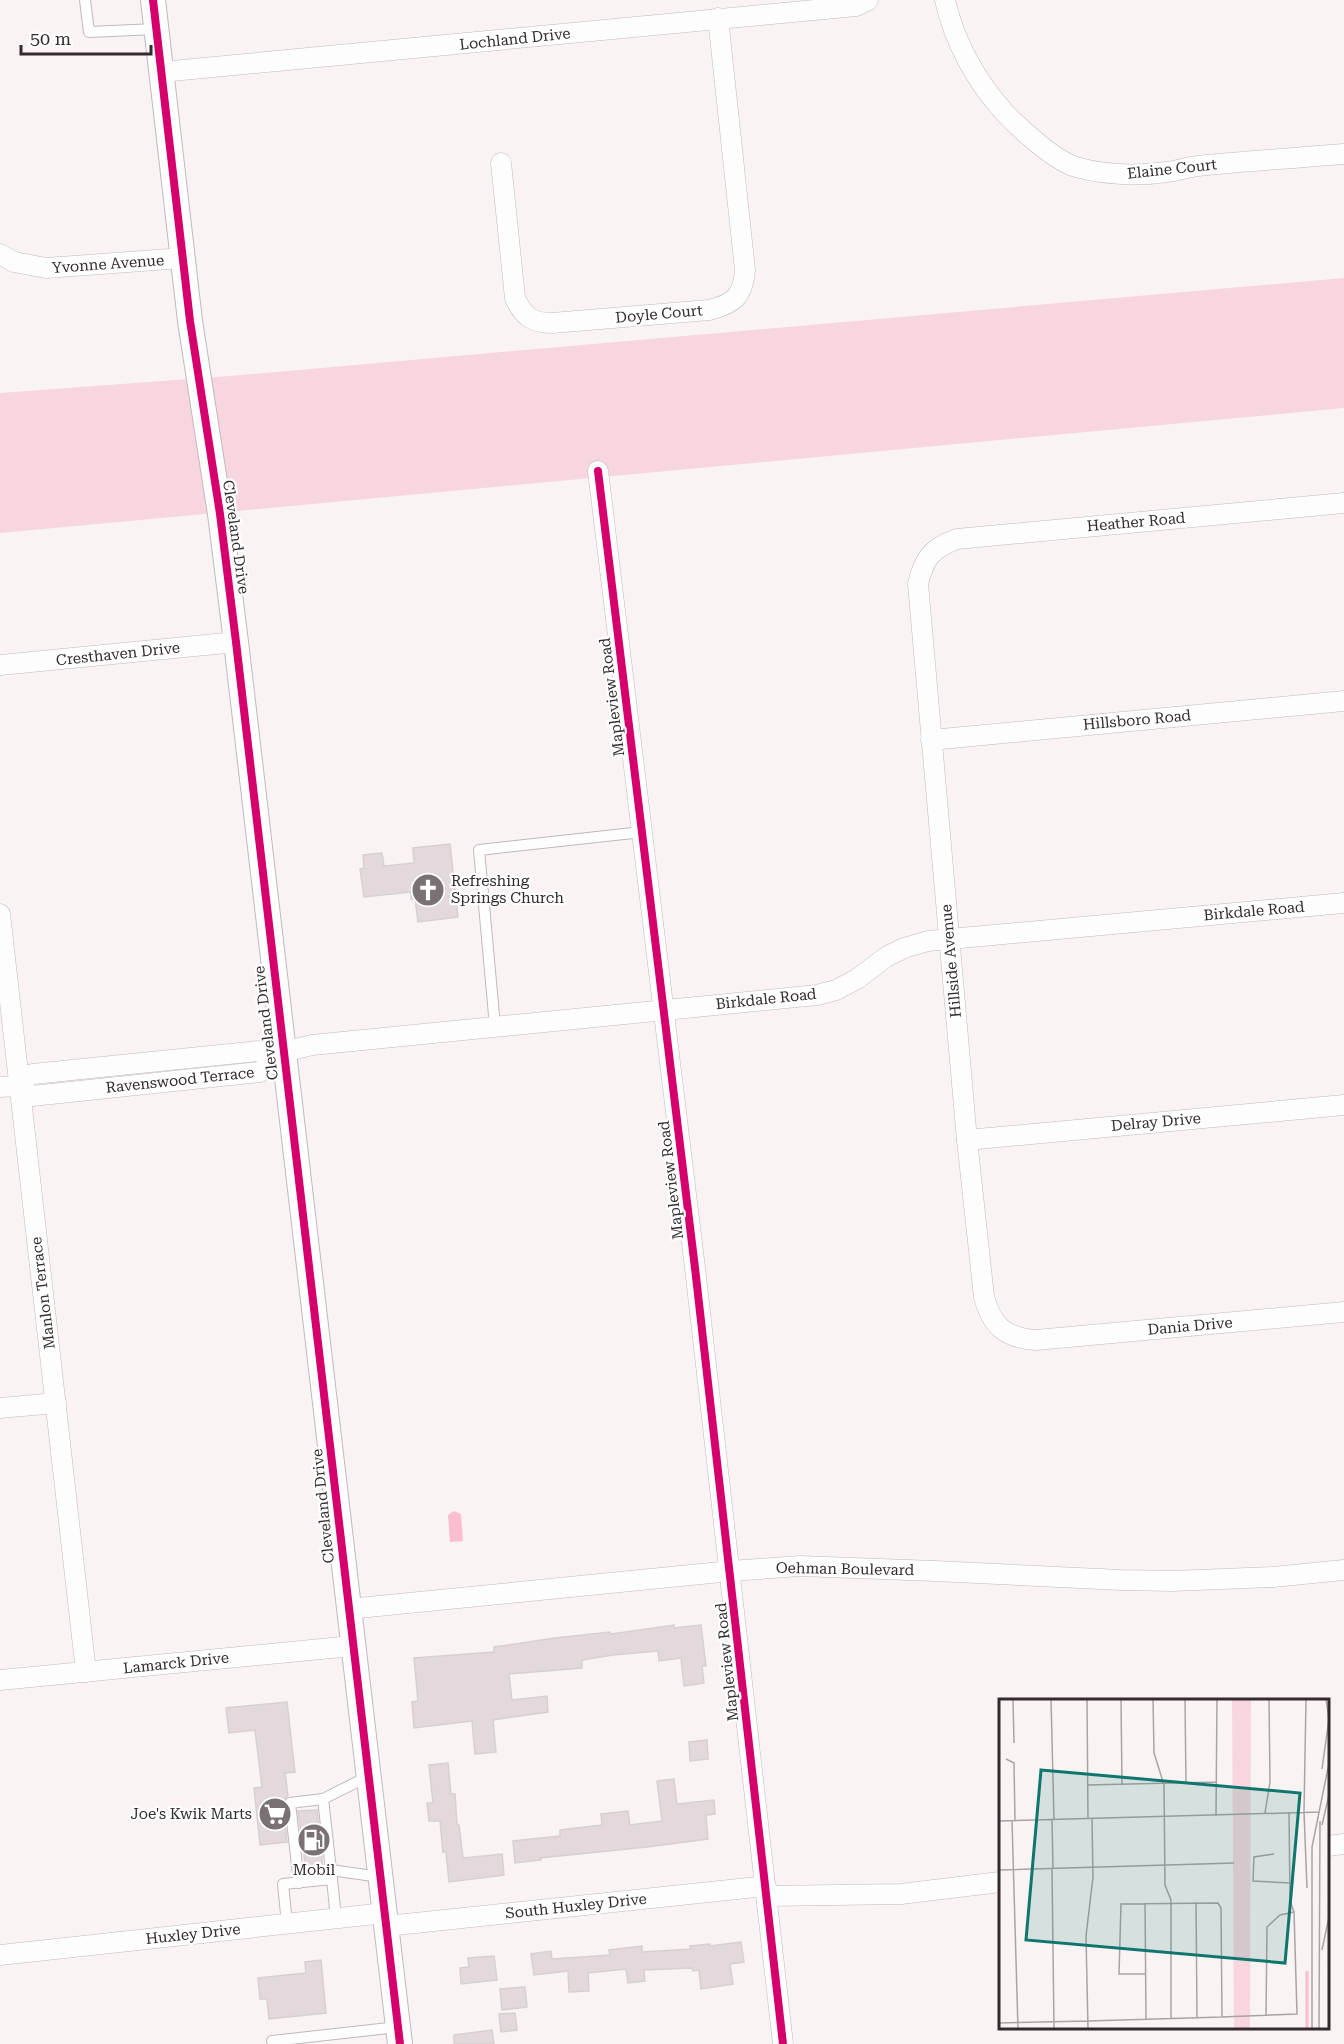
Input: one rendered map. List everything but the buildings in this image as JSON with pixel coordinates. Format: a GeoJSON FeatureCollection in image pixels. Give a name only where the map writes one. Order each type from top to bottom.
{"type":"FeatureCollection","features":[{"type":"Feature","properties":{"kind":"street","name":"Cleveland Drive"},"geometry":{"type":"LineString","coordinates":[[153,0],[190,321],[220,514],[236,642],[399,2036]]}},
{"type":"Feature","properties":{"kind":"street","name":"Lochland Drive"},"geometry":{"type":"LineString","coordinates":[[161,72],[856,6],[868,0]]}},
{"type":"Feature","properties":{"kind":"street","name":"Elaine Court"},"geometry":{"type":"LineString","coordinates":[[945,0],[959,42],[974,73],[995,101],[1018,126],[1045,149],[1074,167],[1119,174],[1143,174],[1195,166],[1344,154]]}},
{"type":"Feature","properties":{"kind":"street","name":"Doyle Court"},"geometry":{"type":"LineString","coordinates":[[501,163],[515,298],[520,309],[532,320],[552,323],[709,310],[724,306],[736,298],[744,286],[745,270],[718,18]]}},
{"type":"Feature","properties":{"kind":"street","name":"Yvonne Avenue"},"geometry":{"type":"LineString","coordinates":[[0,254],[14,262],[46,268],[183,258]]}},
{"type":"Feature","properties":{"kind":"street","name":"Mapleview Road"},"geometry":{"type":"LineString","coordinates":[[598,471],[664,1009],[783,2044]]}},
{"type":"Feature","properties":{"kind":"street","name":"Heather Road"},"geometry":{"type":"LineString","coordinates":[[931,554],[943,544],[957,539],[1344,503]]}},
{"type":"Feature","properties":{"kind":"street","name":"Hillside Avenue"},"geometry":{"type":"LineString","coordinates":[[931,554],[921,569],[918,584],[967,1140],[984,1297],[988,1313],[1007,1334],[1021,1339],[1036,1340]]}},
{"type":"Feature","properties":{"kind":"street","name":"Cresthaven Drive"},"geometry":{"type":"LineString","coordinates":[[0,665],[236,642]]}},
{"type":"Feature","properties":{"kind":"street","name":"Hillsboro Road"},"geometry":{"type":"LineString","coordinates":[[931,740],[1344,701]]}},
{"type":"Feature","properties":{"kind":"street","name":"Birkdale Road"},"geometry":{"type":"LineString","coordinates":[[283,1052],[300,1046],[817,995],[836,990],[857,979],[886,957],[904,948],[928,941],[1344,903]]}},
{"type":"Feature","properties":{"kind":"street","name":"Manlon Terrace"},"geometry":{"type":"LineString","coordinates":[[0,914],[9,1086],[56,1403],[86,1672]]}},
{"type":"Feature","properties":{"kind":"street","name":"Ravenswood Terrace"},"geometry":{"type":"LineString","coordinates":[[9,1086],[29,1075],[258,1051],[283,1052]]}},
{"type":"Feature","properties":{"kind":"street","name":"Ravenswood Terrace"},"geometry":{"type":"LineString","coordinates":[[9,1086],[32,1096],[260,1072],[283,1052]]}},
{"type":"Feature","properties":{"kind":"street"},"geometry":{"type":"LineString","coordinates":[[141,1063],[144,1084]]}},
{"type":"Feature","properties":{"kind":"street","name":"Delray Drive"},"geometry":{"type":"LineString","coordinates":[[967,1140],[1344,1105]]}},
{"type":"Feature","properties":{"kind":"street","name":"Dania Drive"},"geometry":{"type":"LineString","coordinates":[[1036,1340],[1344,1312]]}},
{"type":"Feature","properties":{"kind":"street"},"geometry":{"type":"LineString","coordinates":[[0,1408],[56,1403]]}},
{"type":"Feature","properties":{"kind":"street","name":"Oehman Boulevard"},"geometry":{"type":"LineString","coordinates":[[348,1609],[800,1566],[1172,1581],[1273,1577],[1344,1570]]}},
{"type":"Feature","properties":{"kind":"street","name":"Lamarck Drive"},"geometry":{"type":"LineString","coordinates":[[0,1680],[352,1646]]}},
{"type":"Feature","properties":{"kind":"street"},"geometry":{"type":"LineString","coordinates":[[1329,1846],[1344,1844]]}},
{"type":"Feature","properties":{"kind":"street","name":"South Huxley Drive"},"geometry":{"type":"LineString","coordinates":[[386,1920],[766,1891],[901,1893],[999,1882]]}},
{"type":"Feature","properties":{"kind":"street","name":"Huxley Drive"},"geometry":{"type":"LineString","coordinates":[[0,1955],[336,1918],[386,1920]]}},
{"type":"Feature","properties":{"kind":"lane"},"geometry":{"type":"LineString","coordinates":[[85,0],[89,32],[156,29]]}},
{"type":"Feature","properties":{"kind":"lane"},"geometry":{"type":"LineString","coordinates":[[495,1026],[479,850],[642,832]]}},
{"type":"Feature","properties":{"kind":"lane"},"geometry":{"type":"LineString","coordinates":[[299,1882],[299,1842],[290,1803],[323,1798],[369,1776]]}},
{"type":"Feature","properties":{"kind":"lane"},"geometry":{"type":"LineString","coordinates":[[323,1798],[325,1838],[336,1918]]}},
{"type":"Feature","properties":{"kind":"lane"},"geometry":{"type":"LineString","coordinates":[[287,1924],[283,1884],[331,1874],[381,1877]]}},
{"type":"Feature","properties":{"kind":"lane"},"geometry":{"type":"LineString","coordinates":[[272,2041],[399,2036]]}},
{"type":"Feature","properties":{"kind":"shaded area"},"geometry":{"type":"Polygon","coordinates":[[[1344,278],[1344,408],[0,533],[0,393],[230,376],[1344,278]]]}},
{"type":"Feature","properties":{"kind":"shaded area"},"geometry":{"type":"Polygon","coordinates":[[[454,1511],[461,1514],[463,1541],[450,1542],[448,1515],[454,1511]]]}},
{"type":"Feature","properties":{"kind":"cycle path"},"geometry":{"type":"LineString","coordinates":[[153,0],[190,321],[220,514],[236,642],[400,2044]]}},
{"type":"Feature","properties":{"kind":"cycle path"},"geometry":{"type":"LineString","coordinates":[[598,471],[695,1268],[783,2044]]}},
{"type":"Feature","properties":{"kind":"place","name":"Refreshing Springs Church"},"geometry":{"type":"Point","coordinates":[428,890]}},
{"type":"Feature","properties":{"kind":"place","name":"Joe's Kwik Marts"},"geometry":{"type":"Point","coordinates":[275,1814]}},
{"type":"Feature","properties":{"kind":"place","name":"Mobil"},"geometry":{"type":"Point","coordinates":[314,1840]}}]}
